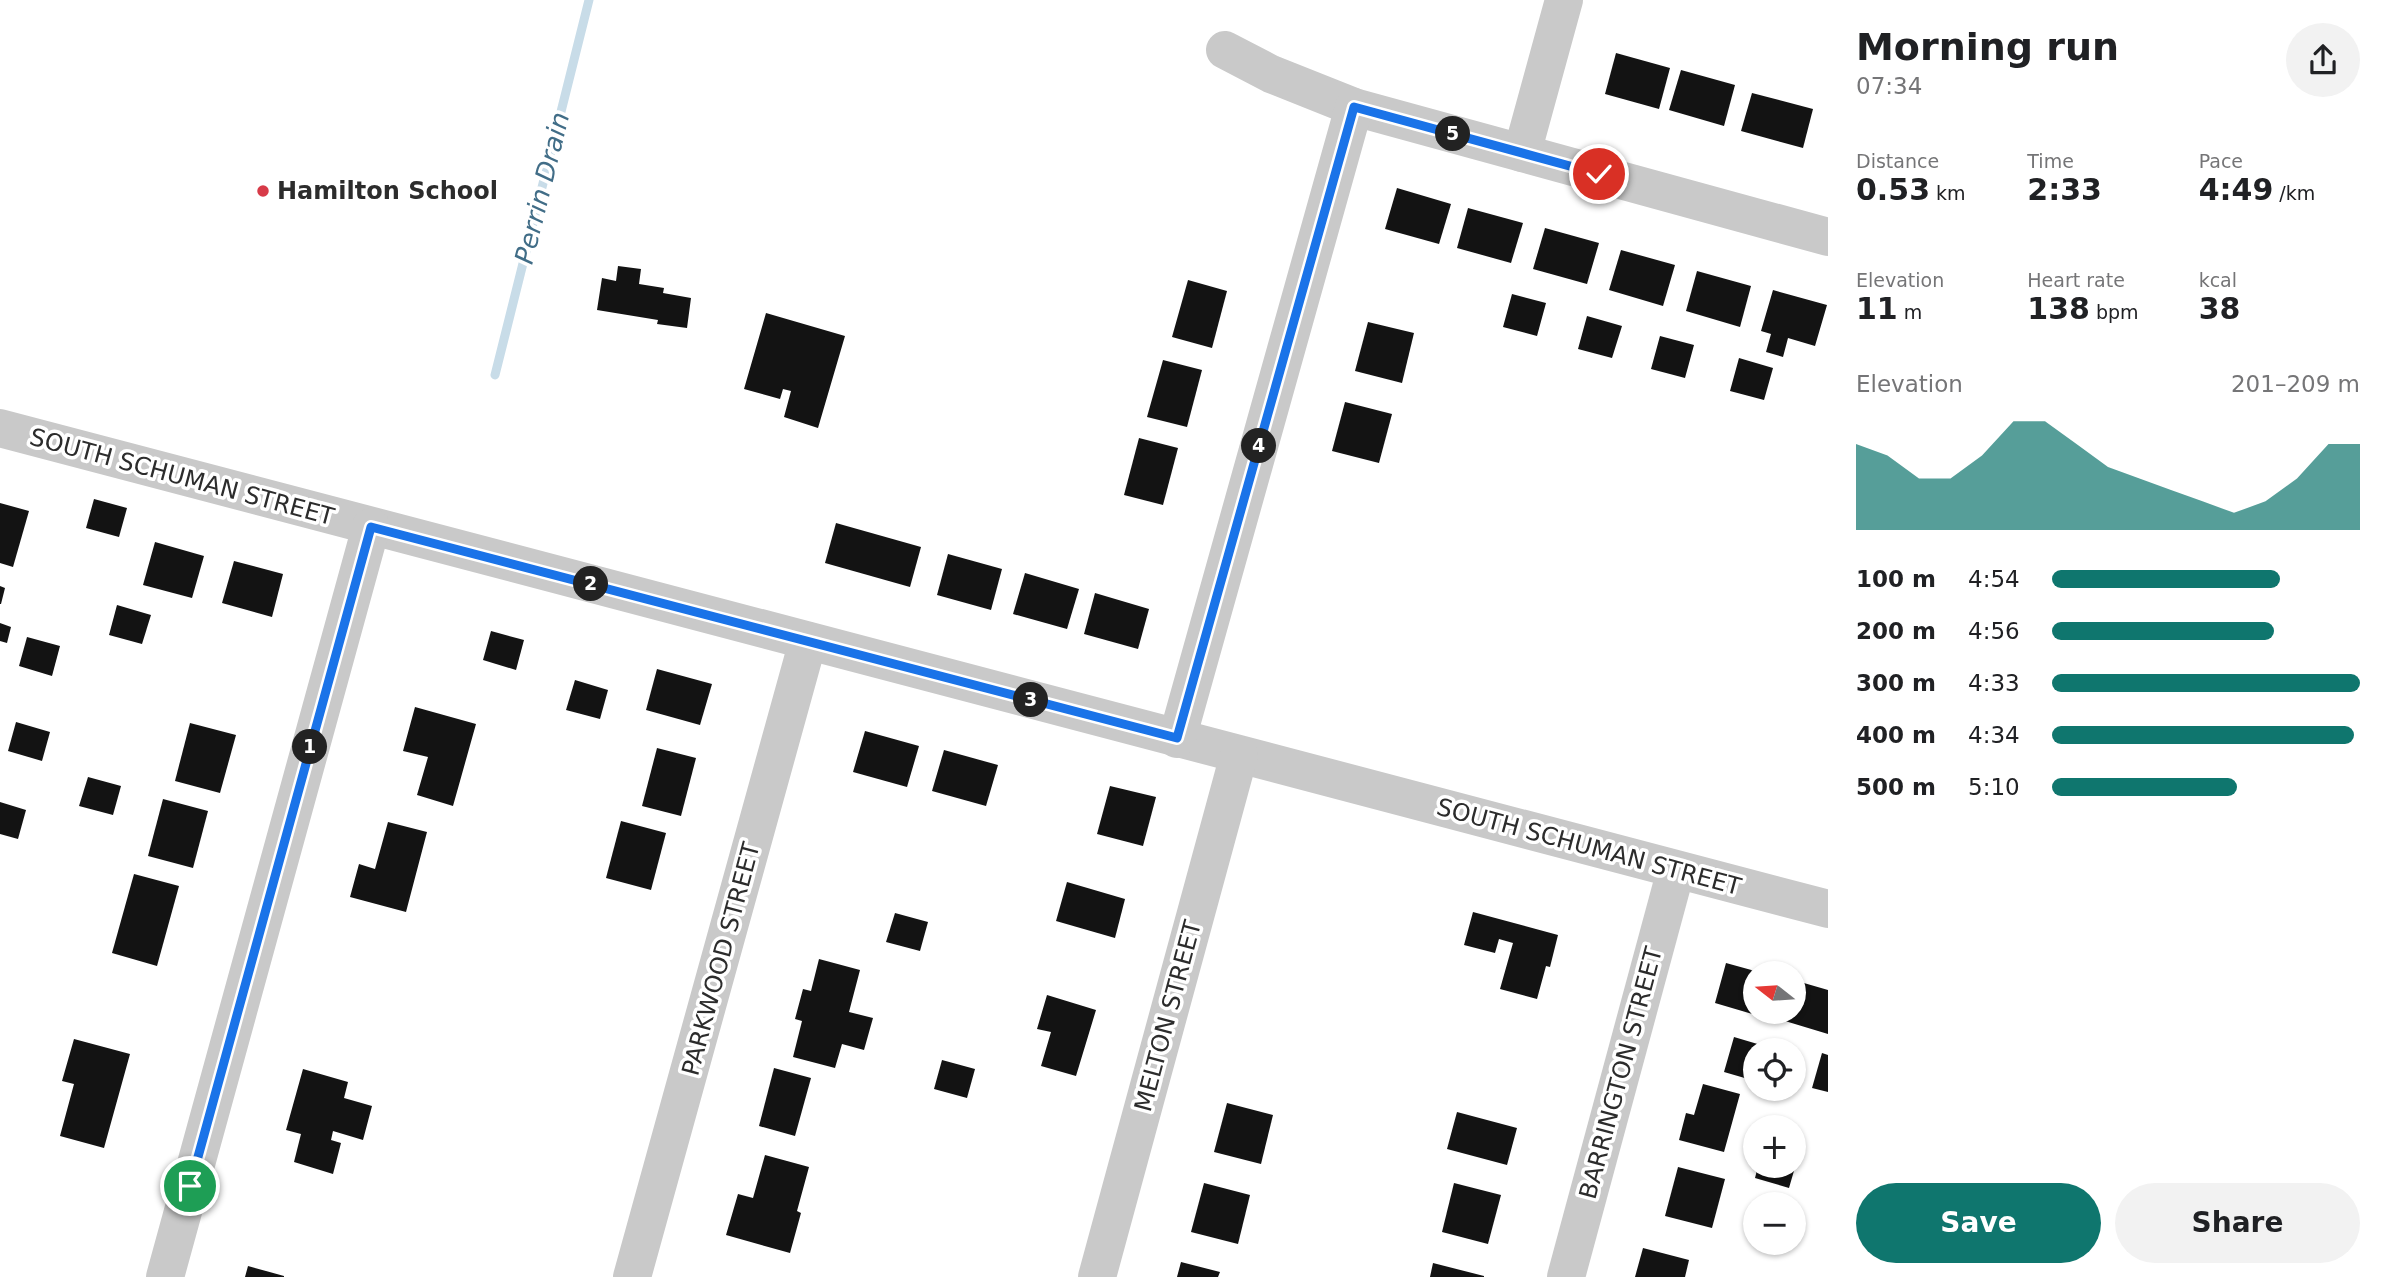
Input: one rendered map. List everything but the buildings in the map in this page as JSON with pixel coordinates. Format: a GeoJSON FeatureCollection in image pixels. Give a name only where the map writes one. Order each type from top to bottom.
{"type":"FeatureCollection","features":[{"type":"Feature","properties":{"kind":"street"},"geometry":{"type":"LineString","coordinates":[[1522,153],[1564,0]]}},
{"type":"Feature","properties":{"kind":"street"},"geometry":{"type":"LineString","coordinates":[[1225,50],[1271,74],[1354,107],[1828,237]]}},
{"type":"Feature","properties":{"kind":"street"},"geometry":{"type":"LineString","coordinates":[[1177,738],[1354,107]]}},
{"type":"Feature","properties":{"kind":"street","name":"SOUTH SCHUMAN STREET"},"geometry":{"type":"LineString","coordinates":[[0,429],[1828,909]]}},
{"type":"Feature","properties":{"kind":"street"},"geometry":{"type":"LineString","coordinates":[[165,1277],[371,527]]}},
{"type":"Feature","properties":{"kind":"street","name":"PARKWOOD STREET"},"geometry":{"type":"LineString","coordinates":[[632,1277],[808,641]]}},
{"type":"Feature","properties":{"kind":"street","name":"MELTON STREET"},"geometry":{"type":"LineString","coordinates":[[1097,1277],[1239,755]]}},
{"type":"Feature","properties":{"kind":"street","name":"BARRINGTON STREET"},"geometry":{"type":"LineString","coordinates":[[1566,1277],[1676,870]]}},
{"type":"Feature","properties":{"kind":"waterway","name":"Perrin Drain"},"geometry":{"type":"LineString","coordinates":[[495,375],[589,0]]}},
{"type":"Feature","properties":{"kind":"place","name":"Hamilton School"},"geometry":{"type":"Point","coordinates":[263,191]}},
{"type":"Feature","properties":{"kind":"route"},"geometry":{"type":"LineString","coordinates":[[190,1186],[371,527],[1177,738],[1354,107],[1599,174]]}}]}
